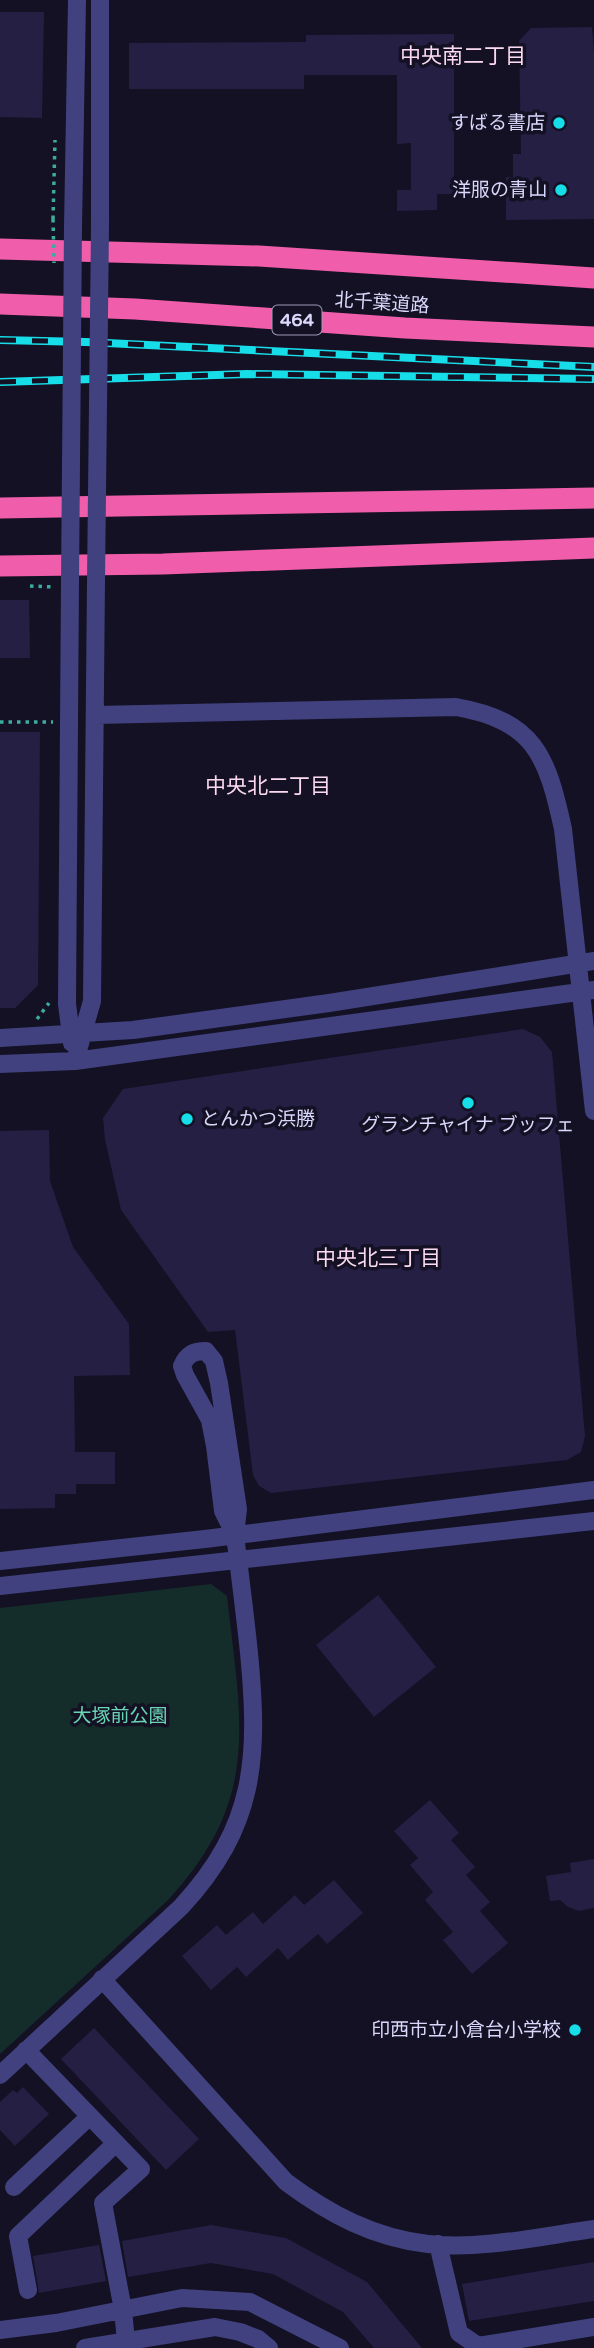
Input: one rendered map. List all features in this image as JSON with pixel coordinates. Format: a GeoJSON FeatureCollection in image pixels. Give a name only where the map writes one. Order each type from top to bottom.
{"type":"FeatureCollection","features":[{"type":"Feature","properties":{"kind":"highway","name":"北千葉道路"},"geometry":{"type":"LineString","coordinates":[[0,249],[259,256],[594,278]]}},
{"type":"Feature","properties":{"kind":"highway","name":"北千葉道路"},"geometry":{"type":"LineString","coordinates":[[0,304],[135,309],[404,328],[594,337]]}},
{"type":"Feature","properties":{"kind":"highway"},"geometry":{"type":"LineString","coordinates":[[0,508],[594,498]]}},
{"type":"Feature","properties":{"kind":"highway"},"geometry":{"type":"LineString","coordinates":[[0,566],[163,564],[594,548]]}},
{"type":"Feature","properties":{"kind":"street"},"geometry":{"type":"LineString","coordinates":[[77,1033],[67,1004],[73,227],[78,0]]}},
{"type":"Feature","properties":{"kind":"street"},"geometry":{"type":"LineString","coordinates":[[75,1061],[77,1033],[92,1001],[100,0]]}},
{"type":"Feature","properties":{"kind":"street"},"geometry":{"type":"LineString","coordinates":[[96,715],[456,707],[485,712],[509,723],[527,737],[541,757],[554,787],[563,829],[586,963],[594,1111]]}},
{"type":"Feature","properties":{"kind":"street"},"geometry":{"type":"LineString","coordinates":[[0,1038],[133,1030],[303,1007],[586,963]]}},
{"type":"Feature","properties":{"kind":"street"},"geometry":{"type":"LineString","coordinates":[[0,1064],[75,1061],[587,991]]}},
{"type":"Feature","properties":{"kind":"street"},"geometry":{"type":"LineString","coordinates":[[0,2075],[181,1907],[198,1888],[226,1844],[244,1802],[254,1743],[254,1710],[230,1510],[210,1420],[182,1366],[185,1358],[198,1351],[206,1352],[214,1361],[219,1383],[230,1510]]}},
{"type":"Feature","properties":{"kind":"street"},"geometry":{"type":"LineString","coordinates":[[0,1561],[594,1490]]}},
{"type":"Feature","properties":{"kind":"street"},"geometry":{"type":"LineString","coordinates":[[0,1586],[594,1521]]}},
{"type":"Feature","properties":{"kind":"street"},"geometry":{"type":"LineString","coordinates":[[102,1979],[286,2182],[319,2206],[355,2225],[394,2238],[438,2244],[481,2244],[594,2229]]}},
{"type":"Feature","properties":{"kind":"street"},"geometry":{"type":"LineString","coordinates":[[26,2050],[141,2169],[103,2203],[124,2310],[126,2341]]}},
{"type":"Feature","properties":{"kind":"street"},"geometry":{"type":"LineString","coordinates":[[14,2187],[90,2116]]}},
{"type":"Feature","properties":{"kind":"street"},"geometry":{"type":"LineString","coordinates":[[28,2290],[18,2236],[116,2143]]}},
{"type":"Feature","properties":{"kind":"street"},"geometry":{"type":"LineString","coordinates":[[438,2244],[459,2333],[478,2346],[594,2327]]}},
{"type":"Feature","properties":{"kind":"street"},"geometry":{"type":"LineString","coordinates":[[0,2330],[56,2323],[182,2298],[250,2302],[340,2348]]}},
{"type":"Feature","properties":{"kind":"street"},"geometry":{"type":"LineString","coordinates":[[85,2348],[215,2327],[240,2332],[258,2339],[269,2348]]}},
{"type":"Feature","properties":{"kind":"path"},"geometry":{"type":"LineString","coordinates":[[0,722],[53,722],[53,712]]}},
{"type":"Feature","properties":{"kind":"path"},"geometry":{"type":"LineString","coordinates":[[34,1022],[49,1005],[49,992]]}},
{"type":"Feature","properties":{"kind":"green space","name":"大塚前公園"},"geometry":{"type":"Polygon","coordinates":[[[211,1584],[227,1596],[239,1721],[238,1757],[232,1792],[219,1827],[198,1863],[168,1900],[0,2054],[0,1608],[211,1584]]]}},
{"type":"Feature","properties":{"kind":"building"},"geometry":{"type":"Polygon","coordinates":[[[0,12],[44,12],[42,118],[0,117],[0,12]]]}},
{"type":"Feature","properties":{"kind":"building"},"geometry":{"type":"Polygon","coordinates":[[[592,27],[594,219],[506,220],[506,177],[513,177],[513,154],[521,154],[519,41],[531,28],[592,27]]]}},
{"type":"Feature","properties":{"kind":"building"},"geometry":{"type":"Polygon","coordinates":[[[454,34],[454,194],[437,194],[437,210],[397,211],[397,190],[411,190],[411,143],[397,144],[397,75],[304,75],[304,89],[129,89],[129,43],[306,42],[306,35],[454,34]]]}},
{"type":"Feature","properties":{"kind":"building"},"geometry":{"type":"Polygon","coordinates":[[[0,600],[29,600],[30,658],[0,658],[0,600]]]}},
{"type":"Feature","properties":{"kind":"building"},"geometry":{"type":"Polygon","coordinates":[[[0,732],[40,732],[38,985],[15,1008],[0,1008],[0,732]]]}},
{"type":"Feature","properties":{"kind":"building"},"geometry":{"type":"Polygon","coordinates":[[[523,1029],[540,1037],[552,1052],[585,1436],[581,1452],[567,1460],[271,1493],[259,1486],[253,1475],[235,1330],[208,1332],[121,1210],[105,1140],[103,1118],[123,1089],[523,1029]]]}},
{"type":"Feature","properties":{"kind":"building"},"geometry":{"type":"Polygon","coordinates":[[[49,1130],[50,1181],[73,1247],[129,1324],[130,1375],[74,1376],[75,1452],[115,1452],[115,1484],[76,1484],[76,1494],[55,1494],[55,1508],[0,1509],[0,1131],[49,1130]]]}},
{"type":"Feature","properties":{"kind":"building"},"geometry":{"type":"Polygon","coordinates":[[[378,1595],[436,1667],[374,1717],[316,1645],[378,1595]]]}},
{"type":"Feature","properties":{"kind":"building"},"geometry":{"type":"Polygon","coordinates":[[[430,1800],[459,1833],[451,1840],[475,1867],[466,1875],[490,1902],[480,1911],[508,1943],[472,1974],[443,1940],[453,1932],[425,1900],[433,1892],[410,1865],[418,1858],[394,1831],[430,1800]]]}},
{"type":"Feature","properties":{"kind":"building"},"geometry":{"type":"Polygon","coordinates":[[[594,1859],[594,1908],[579,1911],[560,1900],[550,1901],[546,1876],[571,1872],[570,1863],[594,1859]]]}},
{"type":"Feature","properties":{"kind":"building"},"geometry":{"type":"Polygon","coordinates":[[[334,1880],[363,1913],[327,1944],[318,1934],[288,1960],[278,1948],[246,1977],[237,1967],[211,1990],[182,1956],[217,1925],[226,1935],[253,1912],[263,1924],[295,1895],[304,1905],[334,1880]]]}},
{"type":"Feature","properties":{"kind":"building"},"geometry":{"type":"Polygon","coordinates":[[[94,2028],[199,2139],[166,2170],[61,2059],[94,2028]]]}},
{"type":"Feature","properties":{"kind":"building"},"geometry":{"type":"Polygon","coordinates":[[[23,2087],[49,2114],[15,2146],[0,2130],[0,2102],[13,2090],[17,2093],[23,2087]]]}},
{"type":"Feature","properties":{"kind":"building"},"geometry":{"type":"Polygon","coordinates":[[[211,2225],[286,2238],[367,2282],[422,2348],[374,2348],[343,2312],[273,2274],[211,2263],[128,2277],[122,2241],[211,2225]]]}},
{"type":"Feature","properties":{"kind":"building"},"geometry":{"type":"Polygon","coordinates":[[[99,2245],[106,2281],[39,2293],[33,2256],[99,2245]]]}},
{"type":"Feature","properties":{"kind":"building"},"geometry":{"type":"Polygon","coordinates":[[[594,2262],[594,2301],[469,2321],[462,2284],[594,2262]]]}},
{"type":"Feature","properties":{"kind":"railway"},"geometry":{"type":"LineString","coordinates":[[0,340],[594,367]]}},
{"type":"Feature","properties":{"kind":"railway"},"geometry":{"type":"LineString","coordinates":[[0,382],[247,374],[594,379]]}},
{"type":"Feature","properties":{"kind":"place","name":"すばる書店"},"geometry":{"type":"Point","coordinates":[559,123]}},
{"type":"Feature","properties":{"kind":"place","name":"洋服の青山"},"geometry":{"type":"Point","coordinates":[561,190]}},
{"type":"Feature","properties":{"kind":"place","name":"グランチャイナ ブッフェ"},"geometry":{"type":"Point","coordinates":[468,1103]}},
{"type":"Feature","properties":{"kind":"place","name":"とんかつ浜勝"},"geometry":{"type":"Point","coordinates":[187,1119]}},
{"type":"Feature","properties":{"kind":"place","name":"印西市立小倉台小学校"},"geometry":{"type":"Point","coordinates":[575,2030]}},
{"type":"Feature","properties":{"kind":"district","name":"中央南二丁目"},"geometry":{"type":"Point","coordinates":[463,56]}},
{"type":"Feature","properties":{"kind":"district","name":"中央北二丁目"},"geometry":{"type":"Point","coordinates":[268,786]}},
{"type":"Feature","properties":{"kind":"district","name":"中央北三丁目"},"geometry":{"type":"Point","coordinates":[378,1258]}}]}
